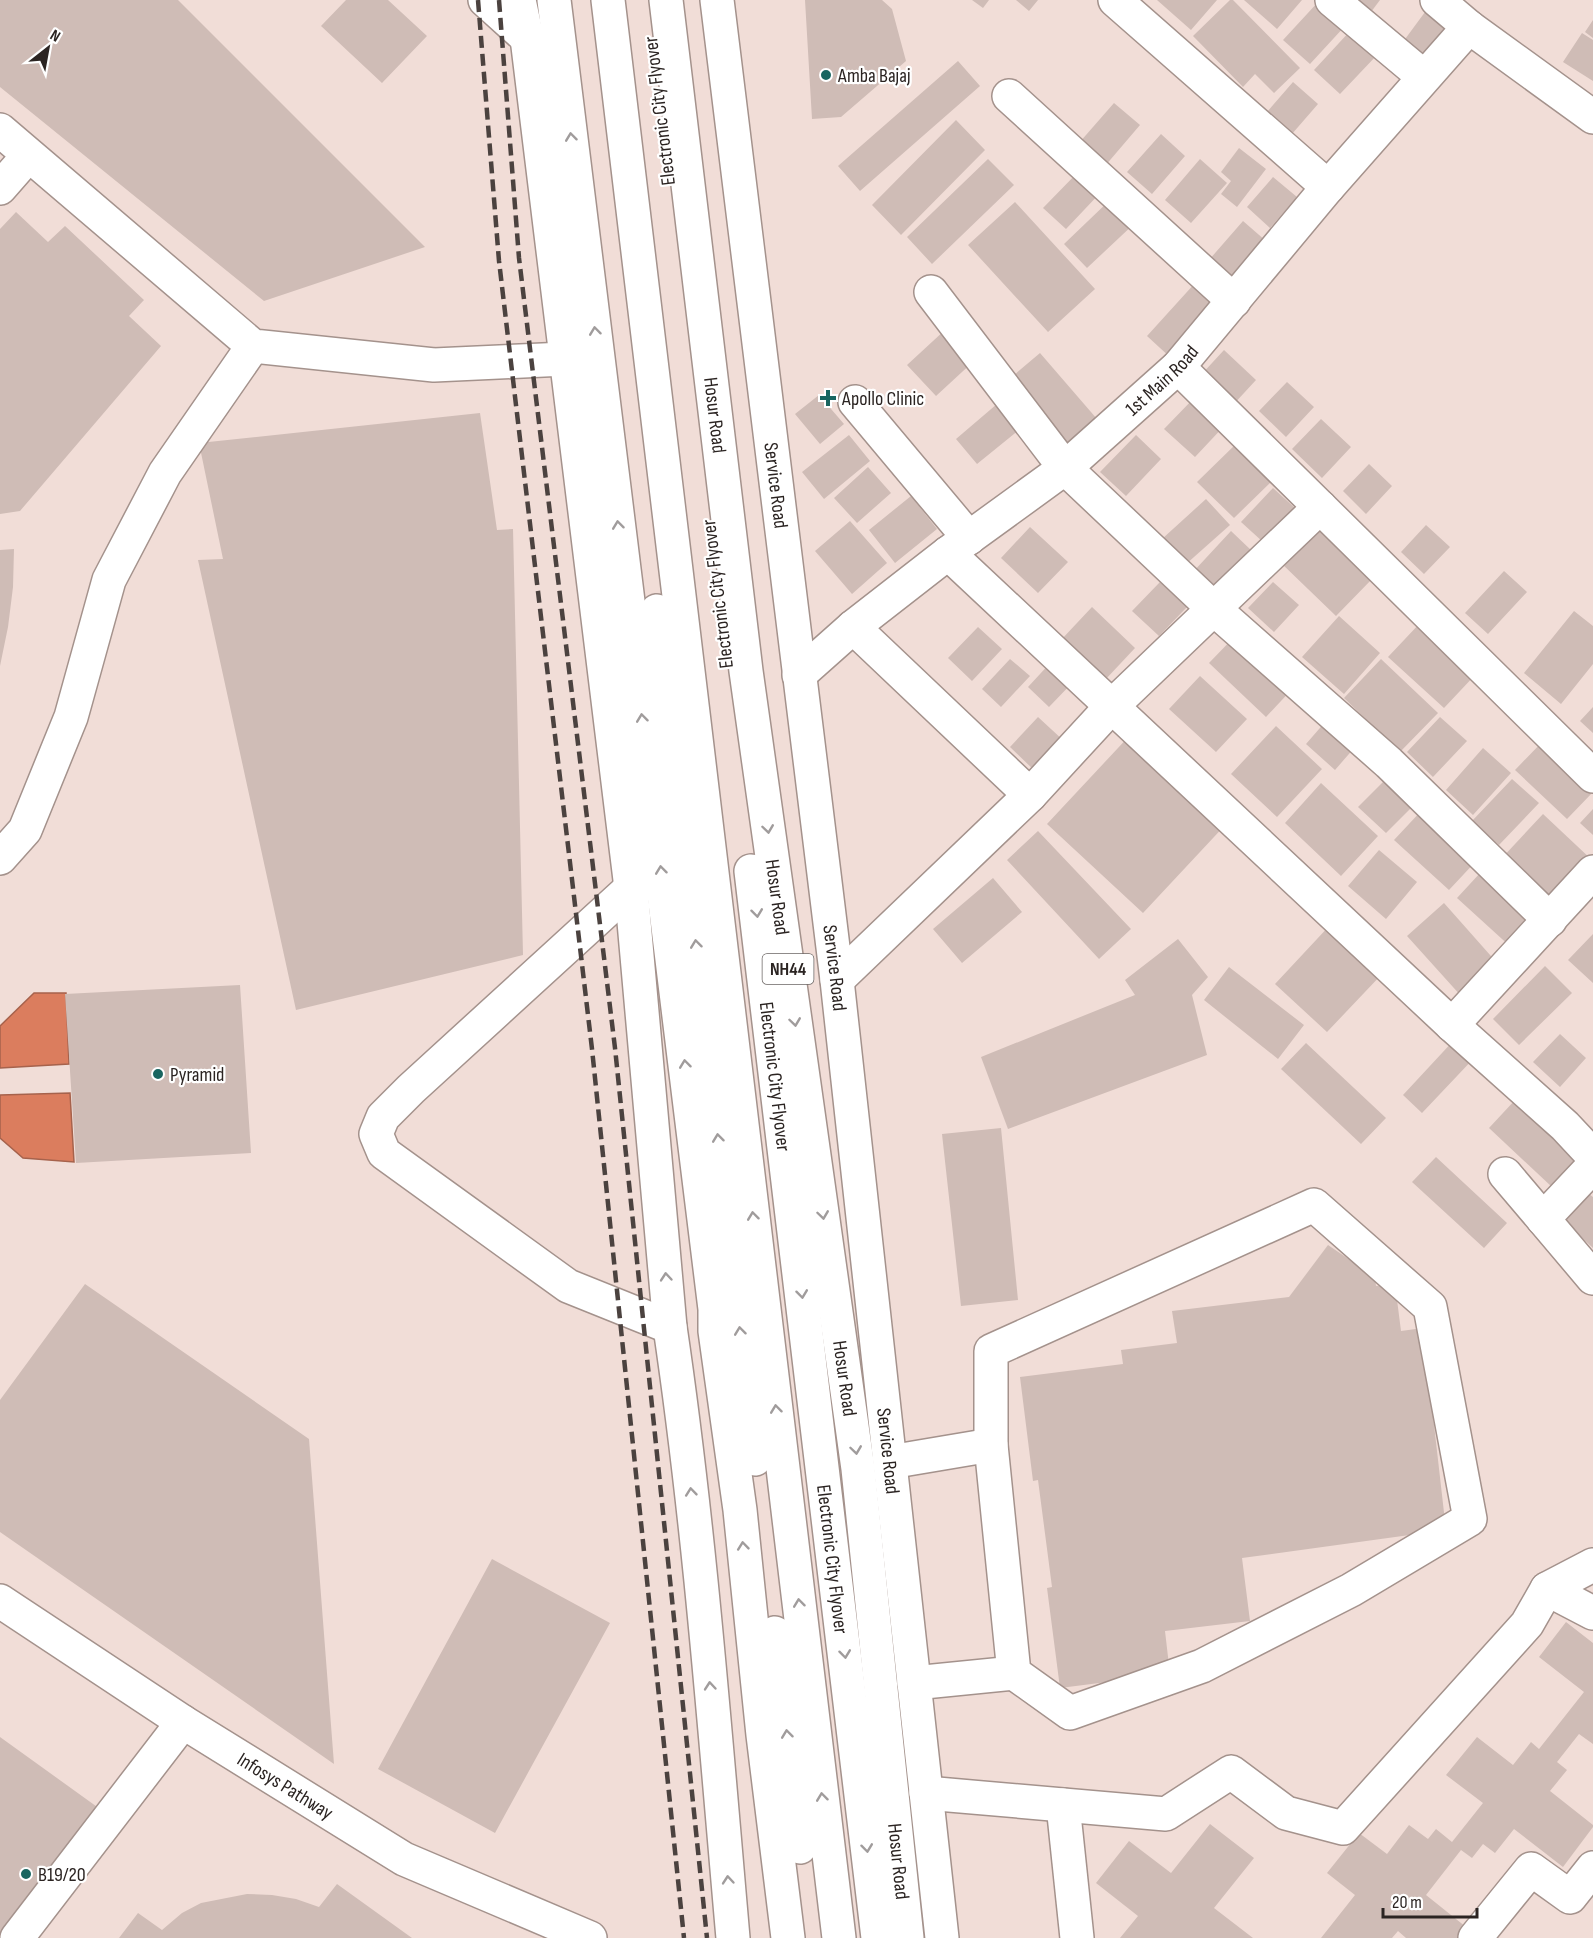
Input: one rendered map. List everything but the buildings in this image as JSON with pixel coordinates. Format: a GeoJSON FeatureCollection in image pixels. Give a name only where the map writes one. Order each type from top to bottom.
{"type":"FeatureCollection","features":[{"type":"Feature","properties":{"kind":"main road"},"geometry":{"type":"LineString","coordinates":[[485,0],[527,38]]}},
{"type":"Feature","properties":{"kind":"main road"},"geometry":{"type":"LineString","coordinates":[[519,0],[527,38],[631,888],[670,1327],[699,1569],[733,1938]]}},
{"type":"Feature","properties":{"kind":"main road"},"geometry":{"type":"LineString","coordinates":[[554,0],[715,1309],[715,1331],[740,1510],[763,1735],[788,1938]]}},
{"type":"Feature","properties":{"kind":"main road"},"geometry":{"type":"LineString","coordinates":[[587,0],[810,1938]]}},
{"type":"Feature","properties":{"kind":"main road","name":"Electronic City Flyover"},"geometry":{"type":"LineString","coordinates":[[608,0],[839,1938]]}},
{"type":"Feature","properties":{"kind":"main road","name":"Electronic City Flyover"},"geometry":{"type":"LineString","coordinates":[[645,0],[878,1938]]}},
{"type":"Feature","properties":{"kind":"main road","name":"Hosur Road"},"geometry":{"type":"LineString","coordinates":[[666,0],[746,671],[858,1469],[907,1938]]}},
{"type":"Feature","properties":{"kind":"main road","name":"Service Road"},"geometry":{"type":"LineString","coordinates":[[717,0],[837,980],[942,1938]]}},
{"type":"Feature","properties":{"kind":"main road"},"geometry":{"type":"LineString","coordinates":[[1115,0],[1328,187]]}},
{"type":"Feature","properties":{"kind":"main road"},"geometry":{"type":"LineString","coordinates":[[1332,0],[1424,77]]}},
{"type":"Feature","properties":{"kind":"main road"},"geometry":{"type":"LineString","coordinates":[[1437,0],[1469,27],[1593,117]]}},
{"type":"Feature","properties":{"kind":"main road","name":"1st Main Road"},"geometry":{"type":"LineString","coordinates":[[799,675],[853,627],[958,546],[1065,468],[1178,367],[1328,187],[1469,27]]}},
{"type":"Feature","properties":{"kind":"main road"},"geometry":{"type":"LineString","coordinates":[[1009,96],[1234,301]]}},
{"type":"Feature","properties":{"kind":"main road"},"geometry":{"type":"LineString","coordinates":[[0,130],[253,345],[434,365],[566,359]]}},
{"type":"Feature","properties":{"kind":"main road"},"geometry":{"type":"LineString","coordinates":[[0,188],[28,156]]}},
{"type":"Feature","properties":{"kind":"main road"},"geometry":{"type":"LineString","coordinates":[[931,292],[1065,468],[1213,608],[1389,763],[1551,920]]}},
{"type":"Feature","properties":{"kind":"main road"},"geometry":{"type":"LineString","coordinates":[[0,858],[26,830],[71,717],[110,580],[165,473],[253,345]]}},
{"type":"Feature","properties":{"kind":"main road"},"geometry":{"type":"LineString","coordinates":[[1178,367],[1593,776]]}},
{"type":"Feature","properties":{"kind":"main road"},"geometry":{"type":"LineString","coordinates":[[855,402],[958,546],[1112,706],[1452,1025],[1565,1126],[1593,1156]]}},
{"type":"Feature","properties":{"kind":"main road"},"geometry":{"type":"LineString","coordinates":[[837,980],[1030,795],[1112,706],[1320,507]]}},
{"type":"Feature","properties":{"kind":"main road"},"geometry":{"type":"LineString","coordinates":[[853,627],[1030,795]]}},
{"type":"Feature","properties":{"kind":"main road"},"geometry":{"type":"LineString","coordinates":[[1452,1025],[1593,872]]}},
{"type":"Feature","properties":{"kind":"main road"},"geometry":{"type":"LineString","coordinates":[[631,888],[383,1116],[376,1134],[384,1153],[568,1286],[670,1327]]}},
{"type":"Feature","properties":{"kind":"main road"},"geometry":{"type":"LineString","coordinates":[[1543,1219],[1593,1166]]}},
{"type":"Feature","properties":{"kind":"main road"},"geometry":{"type":"LineString","coordinates":[[1505,1174],[1593,1278]]}},
{"type":"Feature","properties":{"kind":"main road"},"geometry":{"type":"LineString","coordinates":[[914,1683],[1014,1673],[1070,1713],[1202,1666],[1351,1590],[1470,1519],[1430,1306],[1314,1205],[991,1351],[991,1445],[1014,1673]]}},
{"type":"Feature","properties":{"kind":"main road"},"geometry":{"type":"LineString","coordinates":[[890,1462],[991,1445]]}},
{"type":"Feature","properties":{"kind":"main road"},"geometry":{"type":"LineString","coordinates":[[926,1793],[1166,1814],[1232,1772],[1286,1813],[1343,1828],[1527,1624],[1547,1589],[1593,1565]]}},
{"type":"Feature","properties":{"kind":"main road"},"geometry":{"type":"LineString","coordinates":[[1547,1589],[1593,1613]]}},
{"type":"Feature","properties":{"kind":"main road","name":"Infosys Pathway"},"geometry":{"type":"LineString","coordinates":[[0,1601],[183,1722],[404,1859],[590,1938]]}},
{"type":"Feature","properties":{"kind":"main road"},"geometry":{"type":"LineString","coordinates":[[17,1938],[183,1722]]}},
{"type":"Feature","properties":{"kind":"main road"},"geometry":{"type":"LineString","coordinates":[[1063,1805],[1077,1938]]}},
{"type":"Feature","properties":{"kind":"main road"},"geometry":{"type":"LineString","coordinates":[[1475,1938],[1531,1869],[1570,1897],[1593,1868]]}},
{"type":"Feature","properties":{"kind":"shaded area"},"geometry":{"type":"Polygon","coordinates":[[[34,993],[66,993],[69,1064],[0,1068],[0,1026],[34,993]]]}},
{"type":"Feature","properties":{"kind":"shaded area"},"geometry":{"type":"Polygon","coordinates":[[[70,1093],[74,1162],[23,1158],[0,1138],[0,1095],[70,1093]]]}},
{"type":"Feature","properties":{"kind":"railway"},"geometry":{"type":"LineString","coordinates":[[478,0],[499,261],[592,1049],[684,1938]]}},
{"type":"Feature","properties":{"kind":"railway"},"geometry":{"type":"LineString","coordinates":[[499,0],[519,258],[615,1048],[707,1938]]}},
{"type":"Feature","properties":{"kind":"place","name":"Amba Bajaj"},"geometry":{"type":"Point","coordinates":[826,75]}},
{"type":"Feature","properties":{"kind":"place","name":"Apollo Clinic"},"geometry":{"type":"Point","coordinates":[828,398]}},
{"type":"Feature","properties":{"kind":"place","name":"Pyramid"},"geometry":{"type":"Point","coordinates":[158,1074]}},
{"type":"Feature","properties":{"kind":"place","name":"B19/20"},"geometry":{"type":"Point","coordinates":[26,1874]}}]}
